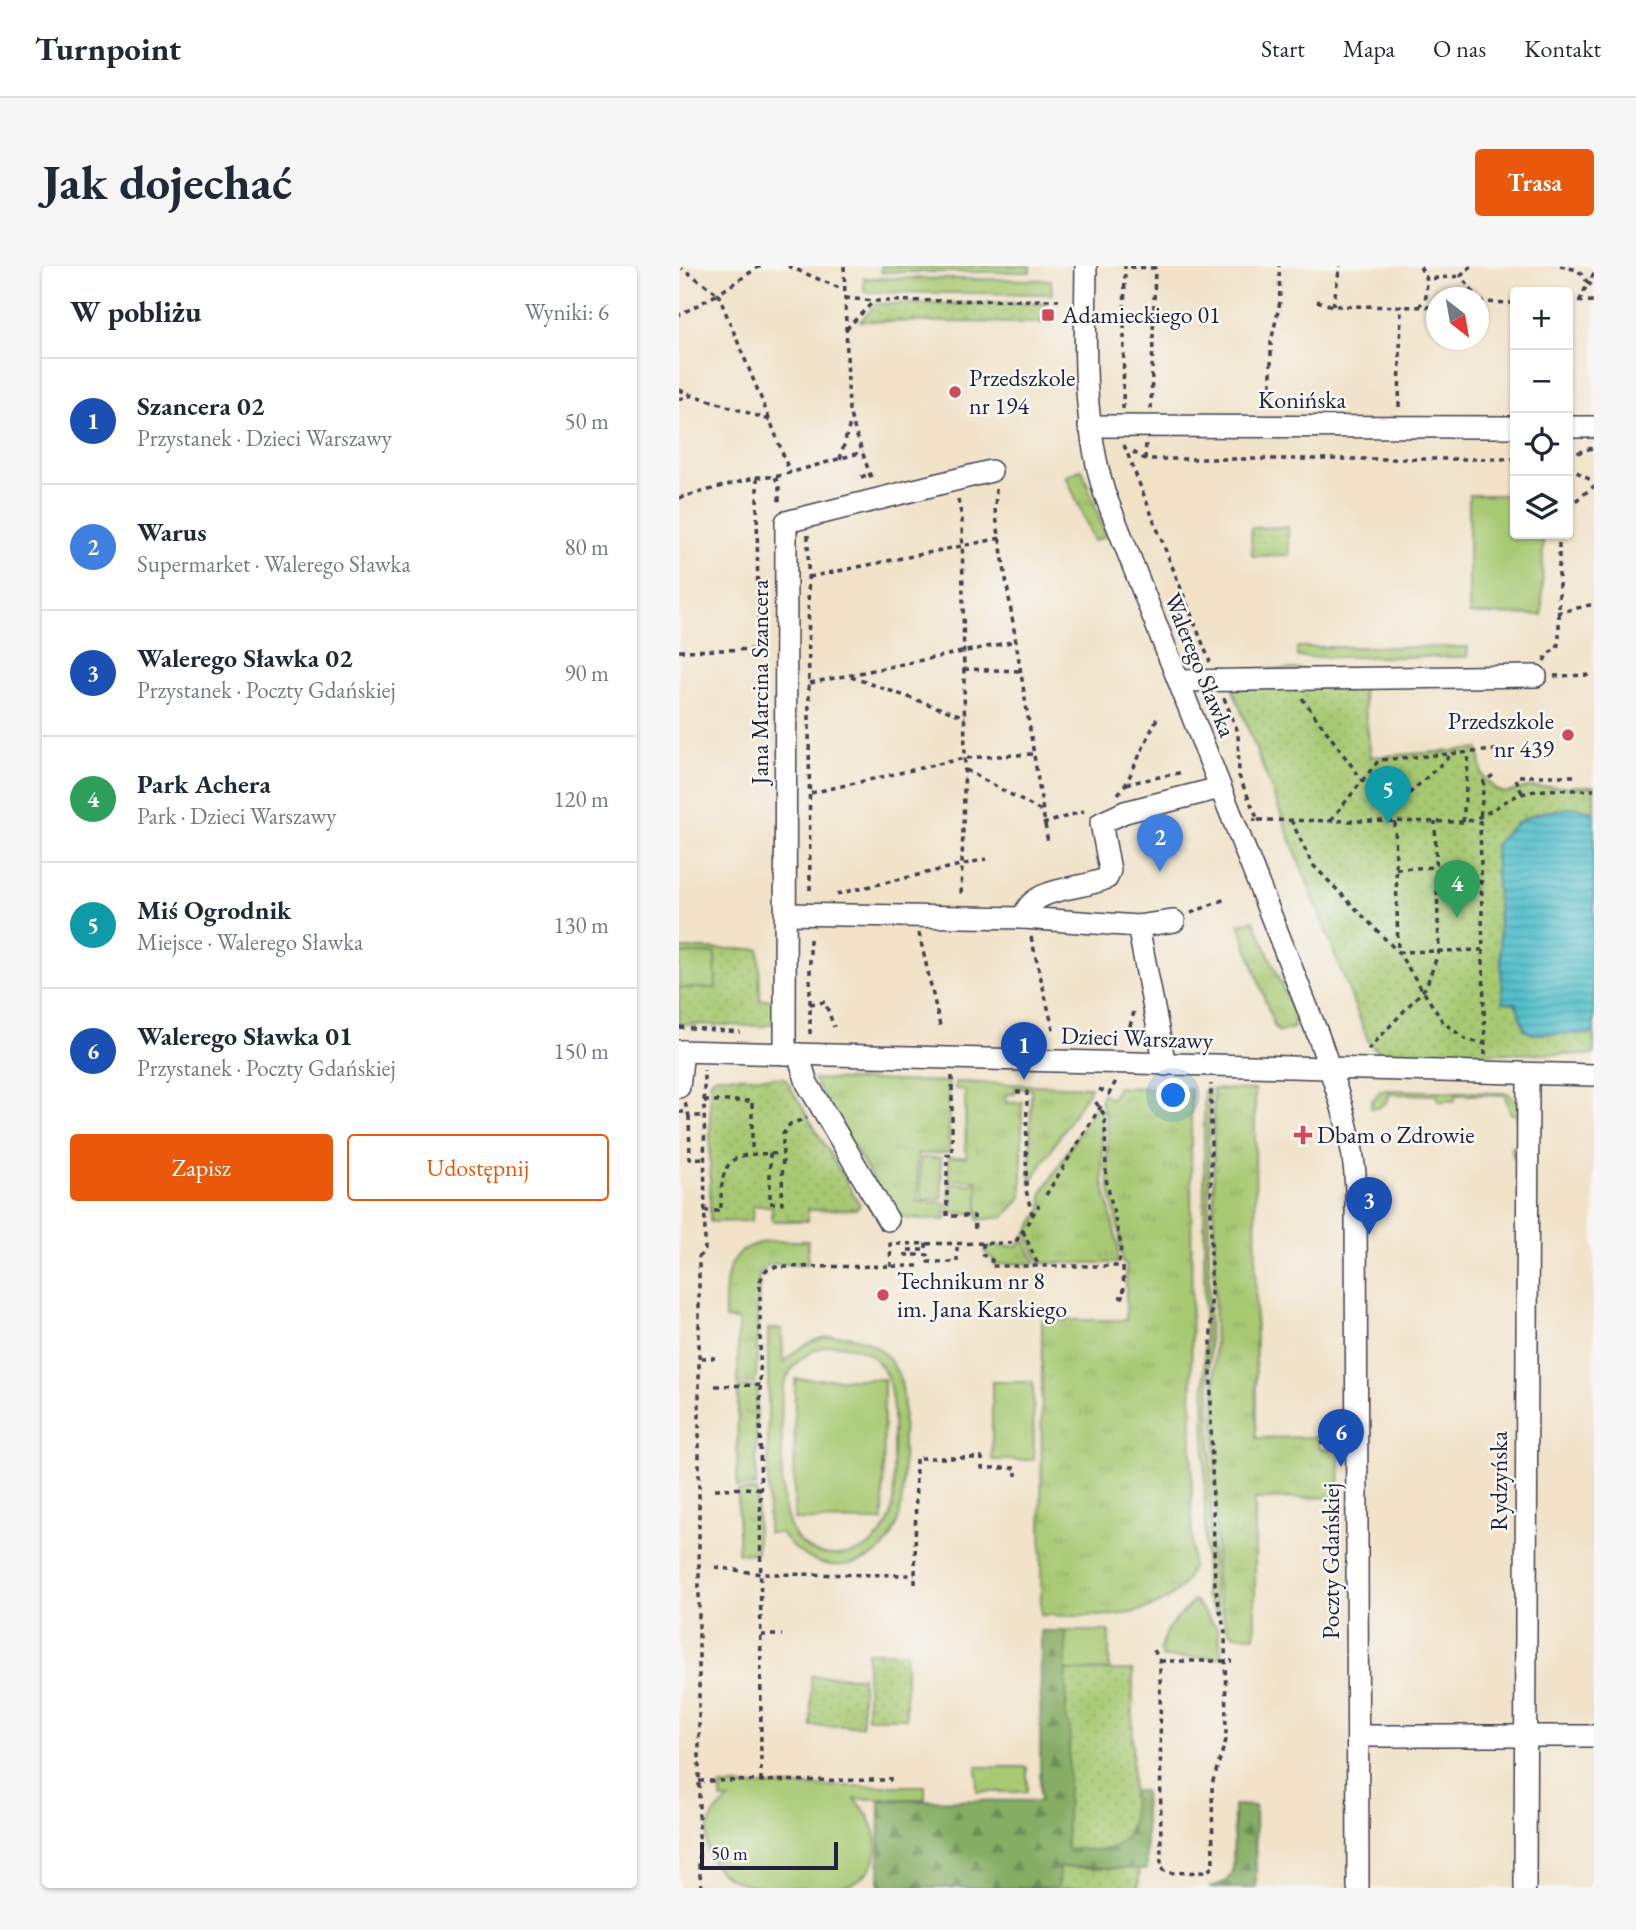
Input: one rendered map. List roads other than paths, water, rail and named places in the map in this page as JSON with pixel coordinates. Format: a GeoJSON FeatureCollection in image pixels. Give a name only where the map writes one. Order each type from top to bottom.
{"type":"FeatureCollection","features":[{"type":"Feature","properties":{"kind":"street","name":"Walerego Sławka"},"geometry":{"type":"LineString","coordinates":[[1086,266],[1085,374],[1089,426],[1104,492],[1330,1069]]}},
{"type":"Feature","properties":{"kind":"street","name":"Konińska"},"geometry":{"type":"LineString","coordinates":[[1089,426],[1510,427]]}},
{"type":"Feature","properties":{"kind":"street"},"geometry":{"type":"LineString","coordinates":[[1573,427],[1594,427]]}},
{"type":"Feature","properties":{"kind":"street","name":"Jana Marcina Szancera"},"geometry":{"type":"LineString","coordinates":[[888,1220],[792,1054],[786,914],[786,522],[954,480],[994,480]]}},
{"type":"Feature","properties":{"kind":"street"},"geometry":{"type":"LineString","coordinates":[[1179,681],[1536,676]]}},
{"type":"Feature","properties":{"kind":"street"},"geometry":{"type":"LineString","coordinates":[[1026,922],[1027,906],[1040,897],[1107,878],[1110,870],[1101,823],[1125,812],[1220,788]]}},
{"type":"Feature","properties":{"kind":"street"},"geometry":{"type":"LineString","coordinates":[[786,914],[815,906],[1026,922],[1138,926],[1174,920]]}},
{"type":"Feature","properties":{"kind":"street"},"geometry":{"type":"LineString","coordinates":[[1138,926],[1165,1065]]}},
{"type":"Feature","properties":{"kind":"street"},"geometry":{"type":"LineString","coordinates":[[679,1087],[681,1051]]}},
{"type":"Feature","properties":{"kind":"street","name":"Dzieci Warszawy"},"geometry":{"type":"LineString","coordinates":[[681,1051],[1594,1075]]}},
{"type":"Feature","properties":{"kind":"street","name":"Poczty Gdańskiej"},"geometry":{"type":"LineString","coordinates":[[1330,1069],[1348,1126],[1355,1177],[1358,1888]]}},
{"type":"Feature","properties":{"kind":"street","name":"Rydzyńska"},"geometry":{"type":"LineString","coordinates":[[1525,1888],[1528,1074]]}},
{"type":"Feature","properties":{"kind":"street"},"geometry":{"type":"LineString","coordinates":[[1358,1737],[1594,1736]]}},
{"type":"Feature","properties":{"kind":"water"},"geometry":{"type":"Polygon","coordinates":[[[1577,807],[1594,813],[1594,1034],[1533,1034],[1524,1029],[1516,1003],[1503,1002],[1495,846],[1521,820],[1540,813],[1577,807]]]}},
{"type":"Feature","properties":{"kind":"place","name":"Adamieckiego 01"},"geometry":{"type":"Point","coordinates":[1048,315]}},
{"type":"Feature","properties":{"kind":"place","name":"Przedszkole nr 194"},"geometry":{"type":"Point","coordinates":[955,392]}},
{"type":"Feature","properties":{"kind":"place","name":"Przedszkole nr 439"},"geometry":{"type":"Point","coordinates":[1568,735]}},
{"type":"Feature","properties":{"kind":"place","name":"Miś Ogrodnik"},"geometry":{"type":"Point","coordinates":[1388,824]}},
{"type":"Feature","properties":{"kind":"place","name":"Warus"},"geometry":{"type":"Point","coordinates":[1160,872]}},
{"type":"Feature","properties":{"kind":"place","name":"Park Achera"},"geometry":{"type":"Point","coordinates":[1457,918]}},
{"type":"Feature","properties":{"kind":"place","name":"Szancera 02"},"geometry":{"type":"Point","coordinates":[1024,1080]}},
{"type":"Feature","properties":{"kind":"place","name":"Dbam o Zdrowie"},"geometry":{"type":"Point","coordinates":[1303,1135]}},
{"type":"Feature","properties":{"kind":"place","name":"Walerego Sławka 02"},"geometry":{"type":"Point","coordinates":[1369,1235]}},
{"type":"Feature","properties":{"kind":"place","name":"Technikum nr 8 im. Jana Karskiego"},"geometry":{"type":"Point","coordinates":[883,1295]}},
{"type":"Feature","properties":{"kind":"place","name":"Walerego Sławka 01"},"geometry":{"type":"Point","coordinates":[1341,1467]}}]}
